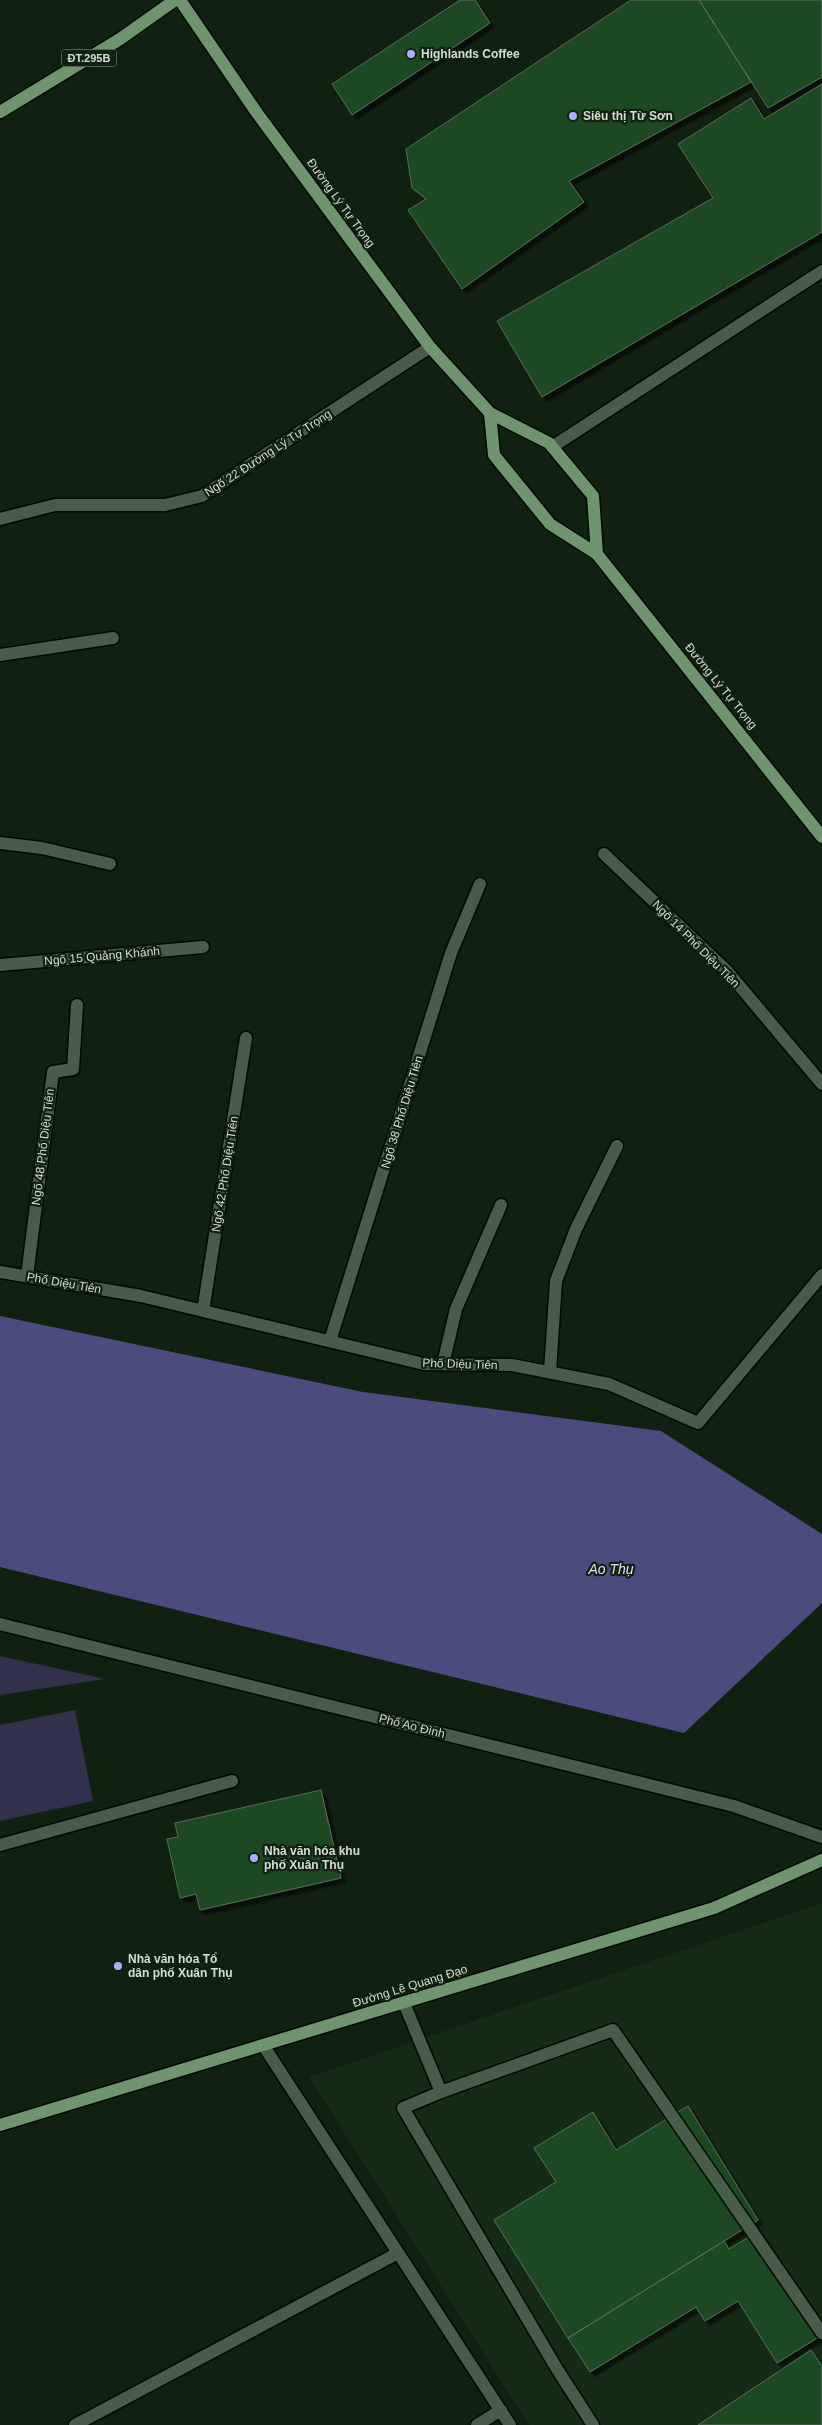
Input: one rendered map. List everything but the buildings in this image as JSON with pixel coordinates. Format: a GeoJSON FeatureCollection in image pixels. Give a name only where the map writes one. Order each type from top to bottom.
{"type":"FeatureCollection","features":[{"type":"Feature","properties":{"kind":"main road","name":"ĐT.295B"},"geometry":{"type":"LineString","coordinates":[[0,112],[120,39],[175,0]]}},
{"type":"Feature","properties":{"kind":"main road","name":"Đường Lý Tự Trọng"},"geometry":{"type":"LineString","coordinates":[[180,0],[257,114],[430,347],[490,414],[549,443],[592,496],[598,554]]}},
{"type":"Feature","properties":{"kind":"main road","name":"Đường Lý Tự Trọng"},"geometry":{"type":"LineString","coordinates":[[490,414],[494,455],[550,524],[598,554],[822,837]]}},
{"type":"Feature","properties":{"kind":"main road","name":"Đường Lê Quang Đạo"},"geometry":{"type":"LineString","coordinates":[[0,2125],[714,1908],[822,1860]]}},
{"type":"Feature","properties":{"kind":"street"},"geometry":{"type":"LineString","coordinates":[[552,447],[822,271]]}},
{"type":"Feature","properties":{"kind":"street","name":"Ngõ 22 Đường Lý Tự Trọng"},"geometry":{"type":"LineString","coordinates":[[0,518],[55,505],[165,505],[202,496],[430,347]]}},
{"type":"Feature","properties":{"kind":"street"},"geometry":{"type":"LineString","coordinates":[[0,654],[113,638]]}},
{"type":"Feature","properties":{"kind":"street"},"geometry":{"type":"LineString","coordinates":[[0,843],[42,848],[110,864]]}},
{"type":"Feature","properties":{"kind":"street","name":"Ngõ 14 Phố Diệu Tiên"},"geometry":{"type":"LineString","coordinates":[[604,854],[727,971],[822,1084]]}},
{"type":"Feature","properties":{"kind":"street","name":"Ngõ 38 Phố Diệu Tiên"},"geometry":{"type":"LineString","coordinates":[[330,1341],[451,953],[480,884]]}},
{"type":"Feature","properties":{"kind":"street","name":"Ngõ 15 Quảng Khánh"},"geometry":{"type":"LineString","coordinates":[[0,965],[203,947]]}},
{"type":"Feature","properties":{"kind":"street","name":"Ngõ 48 Phố Diệu Tiên"},"geometry":{"type":"LineString","coordinates":[[27,1276],[53,1072],[73,1070],[77,1004]]}},
{"type":"Feature","properties":{"kind":"street","name":"Ngõ 42 Phố Diệu Tiên"},"geometry":{"type":"LineString","coordinates":[[203,1311],[246,1038]]}},
{"type":"Feature","properties":{"kind":"street"},"geometry":{"type":"LineString","coordinates":[[550,1372],[556,1281],[576,1229],[617,1146]]}},
{"type":"Feature","properties":{"kind":"street"},"geometry":{"type":"LineString","coordinates":[[443,1364],[456,1309],[502,1204]]}},
{"type":"Feature","properties":{"kind":"street","name":"Phố Diệu Tiên"},"geometry":{"type":"LineString","coordinates":[[0,1272],[141,1296],[424,1364],[512,1365],[609,1384],[698,1423],[822,1275]]}},
{"type":"Feature","properties":{"kind":"street","name":"Phố Ao Đình"},"geometry":{"type":"LineString","coordinates":[[0,1624],[734,1806],[822,1837]]}},
{"type":"Feature","properties":{"kind":"street"},"geometry":{"type":"LineString","coordinates":[[0,1845],[232,1781]]}},
{"type":"Feature","properties":{"kind":"street"},"geometry":{"type":"LineString","coordinates":[[404,2003],[441,2092]]}},
{"type":"Feature","properties":{"kind":"street"},"geometry":{"type":"LineString","coordinates":[[593,2425],[557,2369],[403,2108],[441,2092],[613,2030],[822,2333]]}},
{"type":"Feature","properties":{"kind":"street"},"geometry":{"type":"LineString","coordinates":[[263,2045],[510,2425]]}},
{"type":"Feature","properties":{"kind":"street"},"geometry":{"type":"LineString","coordinates":[[75,2425],[398,2253]]}},
{"type":"Feature","properties":{"kind":"street"},"geometry":{"type":"LineString","coordinates":[[477,2425],[501,2410]]}},
{"type":"Feature","properties":{"kind":"shaded area"},"geometry":{"type":"Polygon","coordinates":[[[0,1656],[105,1679],[0,1695],[0,1656]]]}},
{"type":"Feature","properties":{"kind":"shaded area"},"geometry":{"type":"Polygon","coordinates":[[[75,1710],[93,1801],[0,1821],[0,1725],[75,1710]]]}},
{"type":"Feature","properties":{"kind":"shaded area"},"geometry":{"type":"Polygon","coordinates":[[[822,1903],[822,2425],[529,2425],[309,2077],[822,1903]]]}},
{"type":"Feature","properties":{"kind":"water","name":"Ao Thụ"},"geometry":{"type":"Polygon","coordinates":[[[0,1316],[363,1392],[661,1431],[822,1534],[822,1603],[684,1733],[0,1567],[0,1316]]]}},
{"type":"Feature","properties":{"kind":"place","name":"Highlands Coffee"},"geometry":{"type":"Point","coordinates":[411,54]}},
{"type":"Feature","properties":{"kind":"place","name":"Siêu thị Từ Sơn"},"geometry":{"type":"Point","coordinates":[573,116]}},
{"type":"Feature","properties":{"kind":"place","name":"Nhà văn hóa khu phố Xuân Thụ"},"geometry":{"type":"Point","coordinates":[254,1858]}},
{"type":"Feature","properties":{"kind":"place","name":"Nhà văn hóa Tổ dân phố Xuân Thụ"},"geometry":{"type":"Point","coordinates":[118,1966]}}]}
